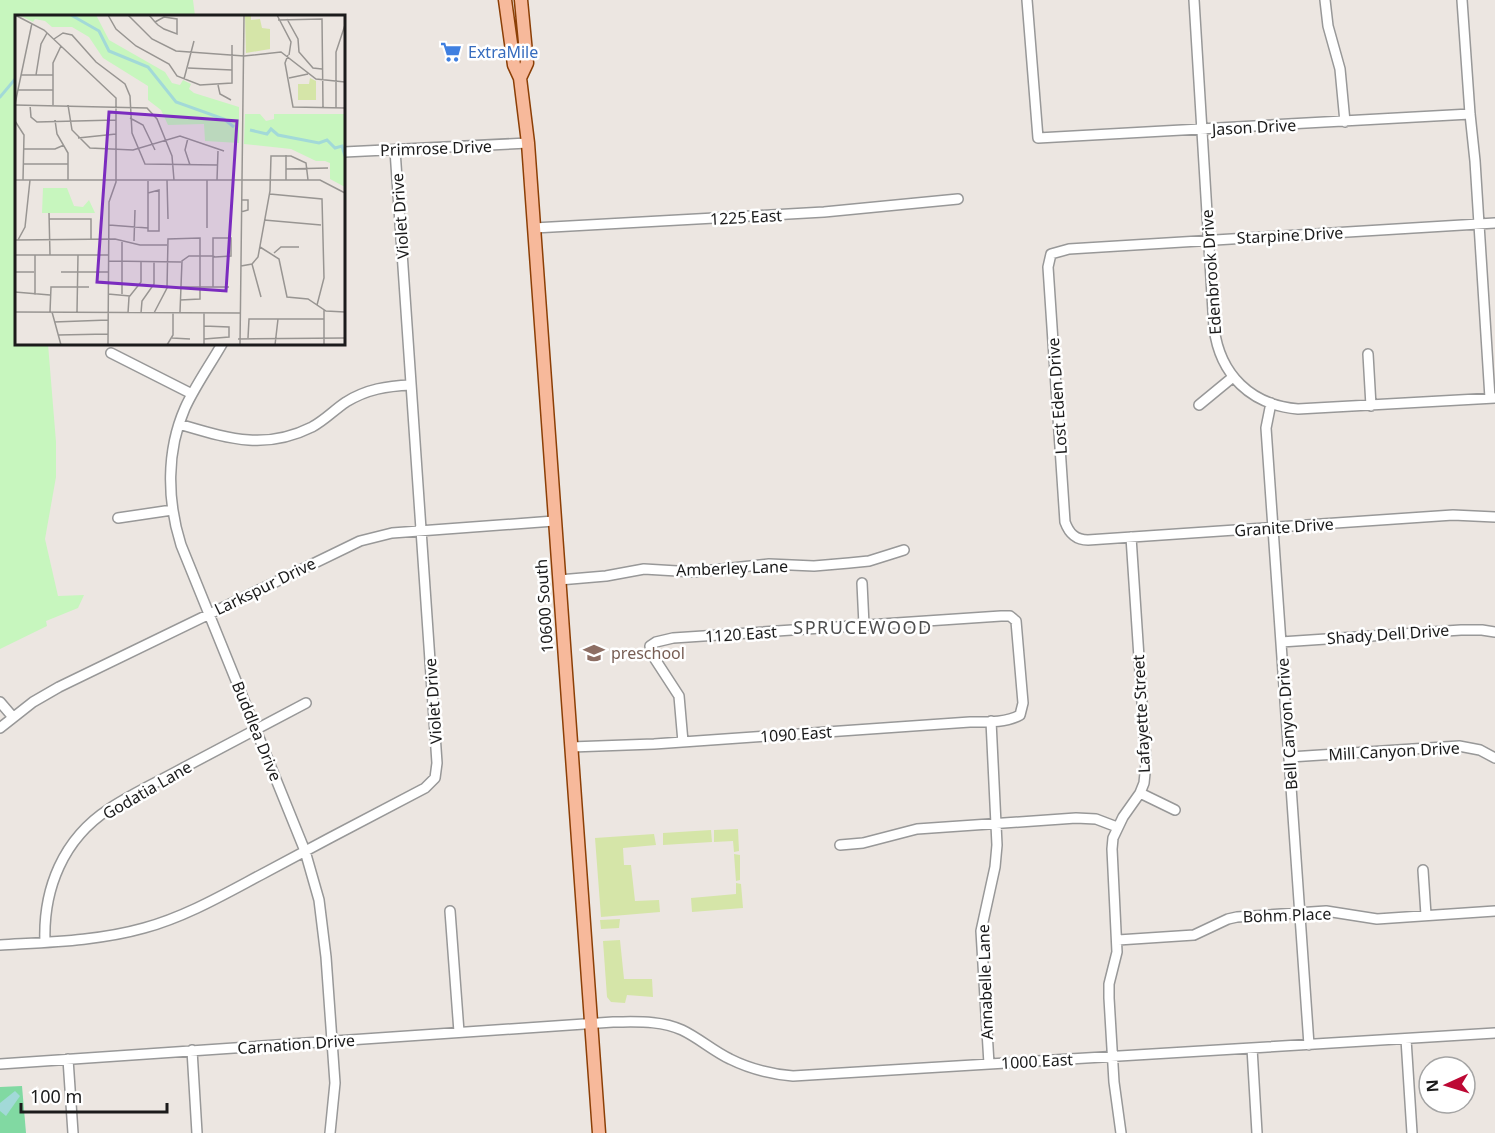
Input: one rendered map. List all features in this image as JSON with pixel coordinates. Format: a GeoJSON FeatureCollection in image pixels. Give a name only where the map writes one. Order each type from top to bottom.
{"type":"FeatureCollection","features":[{"type":"Feature","properties":{"kind":"main road","name":"10600 South"},"geometry":{"type":"LineString","coordinates":[[505,0],[514,65],[520,78],[528,143],[599,1133]]}},
{"type":"Feature","properties":{"kind":"main road","name":"10600 South"},"geometry":{"type":"LineString","coordinates":[[520,78],[526,63],[521,0]]}},
{"type":"Feature","properties":{"kind":"street","name":"Jason Drive"},"geometry":{"type":"LineString","coordinates":[[1027,0],[1038,138],[1470,114]]}},
{"type":"Feature","properties":{"kind":"street","name":"Edenbrook Drive"},"geometry":{"type":"LineString","coordinates":[[1194,0],[1216,341],[1225,366],[1233,377],[1250,392],[1271,403],[1298,410],[1492,398]]}},
{"type":"Feature","properties":{"kind":"street"},"geometry":{"type":"LineString","coordinates":[[1324,0],[1328,26],[1340,69],[1345,122]]}},
{"type":"Feature","properties":{"kind":"street"},"geometry":{"type":"LineString","coordinates":[[1462,0],[1492,398]]}},
{"type":"Feature","properties":{"kind":"street","name":"Primrose Drive"},"geometry":{"type":"LineString","coordinates":[[345,152],[528,143]]}},
{"type":"Feature","properties":{"kind":"street","name":"Violet Drive"},"geometry":{"type":"LineString","coordinates":[[0,945],[122,934],[171,919],[208,903],[425,788],[435,778],[437,763],[395,150]]}},
{"type":"Feature","properties":{"kind":"street","name":"1225 East"},"geometry":{"type":"LineString","coordinates":[[534,228],[824,212],[958,199]]}},
{"type":"Feature","properties":{"kind":"street","name":"Starpine Drive"},"geometry":{"type":"LineString","coordinates":[[1051,254],[1069,249],[1495,223]]}},
{"type":"Feature","properties":{"kind":"street","name":"Lost Eden Drive"},"geometry":{"type":"LineString","coordinates":[[1051,254],[1048,267],[1065,522],[1073,536]]}},
{"type":"Feature","properties":{"kind":"street","name":"Buddlea Drive"},"geometry":{"type":"LineString","coordinates":[[221,345],[192,394],[179,424],[171,468],[172,510],[181,545],[305,851],[319,900],[335,1083],[330,1133]]}},
{"type":"Feature","properties":{"kind":"street"},"geometry":{"type":"LineString","coordinates":[[111,353],[192,394]]}},
{"type":"Feature","properties":{"kind":"street"},"geometry":{"type":"LineString","coordinates":[[1368,354],[1371,406]]}},
{"type":"Feature","properties":{"kind":"street"},"geometry":{"type":"LineString","coordinates":[[1199,405],[1233,377]]}},
{"type":"Feature","properties":{"kind":"street"},"geometry":{"type":"LineString","coordinates":[[179,424],[232,439],[249,441],[284,437],[313,426],[345,403],[372,389],[411,385]]}},
{"type":"Feature","properties":{"kind":"street","name":"Bell Canyon Drive"},"geometry":{"type":"LineString","coordinates":[[1271,403],[1266,428],[1309,1045]]}},
{"type":"Feature","properties":{"kind":"street"},"geometry":{"type":"LineString","coordinates":[[118,518],[172,510]]}},
{"type":"Feature","properties":{"kind":"street","name":"Granite Drive"},"geometry":{"type":"LineString","coordinates":[[1073,536],[1077,539],[1088,540],[1453,515],[1495,516]]}},
{"type":"Feature","properties":{"kind":"street","name":"Larkspur Drive"},"geometry":{"type":"LineString","coordinates":[[0,728],[12,717],[59,687],[360,541],[392,533],[554,521]]}},
{"type":"Feature","properties":{"kind":"street","name":"Lafayette Street"},"geometry":{"type":"LineString","coordinates":[[1121,1133],[1112,1057],[1109,984],[1115,964],[1118,940],[1112,849],[1117,827],[1140,793],[1144,783],[1146,763],[1131,537]]}},
{"type":"Feature","properties":{"kind":"street","name":"Amberley Lane"},"geometry":{"type":"LineString","coordinates":[[559,580],[606,576],[644,569],[693,572],[769,564],[814,566],[849,563],[881,558],[904,550]]}},
{"type":"Feature","properties":{"kind":"street"},"geometry":{"type":"LineString","coordinates":[[862,583],[864,626]]}},
{"type":"Feature","properties":{"kind":"street","name":"1120 East"},"geometry":{"type":"LineString","coordinates":[[683,742],[679,696],[655,660],[650,646],[656,642],[673,638],[1001,616],[1013,618],[1018,632],[1023,703],[1020,715]]}},
{"type":"Feature","properties":{"kind":"street","name":"Shady Dell Drive"},"geometry":{"type":"LineString","coordinates":[[1281,642],[1461,630],[1495,632]]}},
{"type":"Feature","properties":{"kind":"street"},"geometry":{"type":"LineString","coordinates":[[0,702],[12,717]]}},
{"type":"Feature","properties":{"kind":"street","name":"Godatia Lane"},"geometry":{"type":"LineString","coordinates":[[45,942],[46,907],[56,871],[65,854],[91,823],[121,802],[306,703]]}},
{"type":"Feature","properties":{"kind":"street","name":"1090 East"},"geometry":{"type":"LineString","coordinates":[[571,747],[683,742],[1009,720],[1020,715]]}},
{"type":"Feature","properties":{"kind":"street","name":"Annabelle Lane"},"geometry":{"type":"LineString","coordinates":[[989,1064],[981,931],[995,867],[997,823],[991,721]]}},
{"type":"Feature","properties":{"kind":"street","name":"Mill Canyon Drive"},"geometry":{"type":"LineString","coordinates":[[1290,757],[1459,746],[1480,750],[1495,758]]}},
{"type":"Feature","properties":{"kind":"street"},"geometry":{"type":"LineString","coordinates":[[1140,793],[1175,810]]}},
{"type":"Feature","properties":{"kind":"street"},"geometry":{"type":"LineString","coordinates":[[840,845],[863,843],[917,829],[997,823],[1086,818],[1117,827]]}},
{"type":"Feature","properties":{"kind":"street"},"geometry":{"type":"LineString","coordinates":[[1423,870],[1426,915]]}},
{"type":"Feature","properties":{"kind":"street"},"geometry":{"type":"LineString","coordinates":[[450,911],[459,1032]]}},
{"type":"Feature","properties":{"kind":"street","name":"Bohm Place"},"geometry":{"type":"LineString","coordinates":[[1118,940],[1194,935],[1237,917],[1326,912],[1377,919],[1495,911]]}},
{"type":"Feature","properties":{"kind":"street","name":"Carnation Drive"},"geometry":{"type":"LineString","coordinates":[[0,1064],[591,1022]]}},
{"type":"Feature","properties":{"kind":"street","name":"1000 East"},"geometry":{"type":"LineString","coordinates":[[591,1022],[649,1022],[680,1029],[729,1059],[754,1070],[800,1076],[1495,1033]]}},
{"type":"Feature","properties":{"kind":"street"},"geometry":{"type":"LineString","coordinates":[[1406,1039],[1412,1133]]}},
{"type":"Feature","properties":{"kind":"street"},"geometry":{"type":"LineString","coordinates":[[1252,1048],[1257,1133]]}},
{"type":"Feature","properties":{"kind":"street"},"geometry":{"type":"LineString","coordinates":[[192,1050],[197,1133]]}},
{"type":"Feature","properties":{"kind":"street"},"geometry":{"type":"LineString","coordinates":[[68,1059],[73,1133]]}},
{"type":"Feature","properties":{"kind":"green space"},"geometry":{"type":"Polygon","coordinates":[[[0,0],[193,0],[195,15],[15,15],[15,345],[48,345],[56,442],[56,477],[45,539],[58,596],[84,595],[78,608],[46,621],[47,626],[0,649],[0,0]]]}},
{"type":"Feature","properties":{"kind":"green space"},"geometry":{"type":"Polygon","coordinates":[[[738,829],[739,851],[734,852],[733,841],[714,842],[714,830],[738,829]]]}},
{"type":"Feature","properties":{"kind":"green space"},"geometry":{"type":"Polygon","coordinates":[[[711,830],[712,842],[663,845],[663,833],[711,830]]]}},
{"type":"Feature","properties":{"kind":"green space"},"geometry":{"type":"Polygon","coordinates":[[[654,834],[656,845],[623,848],[624,865],[631,865],[635,901],[659,900],[660,912],[601,917],[595,838],[654,834]]]}},
{"type":"Feature","properties":{"kind":"green space"},"geometry":{"type":"Polygon","coordinates":[[[734,854],[740,855],[740,880],[736,881],[734,854]]]}},
{"type":"Feature","properties":{"kind":"green space"},"geometry":{"type":"Polygon","coordinates":[[[736,883],[741,884],[743,908],[692,912],[691,898],[736,894],[736,883]]]}},
{"type":"Feature","properties":{"kind":"green space"},"geometry":{"type":"Polygon","coordinates":[[[620,919],[619,928],[601,929],[600,920],[620,919]]]}},
{"type":"Feature","properties":{"kind":"green space"},"geometry":{"type":"Polygon","coordinates":[[[620,940],[624,979],[652,979],[653,997],[627,995],[625,1003],[611,1002],[607,997],[603,941],[620,940]]]}},
{"type":"Feature","properties":{"kind":"green space"},"geometry":{"type":"Polygon","coordinates":[[[22,1086],[26,1133],[0,1133],[0,1087],[22,1086]]]}},
{"type":"Feature","properties":{"kind":"water"},"geometry":{"type":"Polygon","coordinates":[[[15,1091],[20,1096],[6,1116],[0,1111],[0,1103],[15,1091]]]}},
{"type":"Feature","properties":{"kind":"waterway"},"geometry":{"type":"LineString","coordinates":[[0,97],[15,79]]}},
{"type":"Feature","properties":{"kind":"place","name":"ExtraMile"},"geometry":{"type":"Point","coordinates":[451,52]}},
{"type":"Feature","properties":{"kind":"place","name":"preschool"},"geometry":{"type":"Point","coordinates":[594,653]}},
{"type":"Feature","properties":{"kind":"district","name":"SPRUCEWOOD"},"geometry":{"type":"Point","coordinates":[863,628]}}]}
